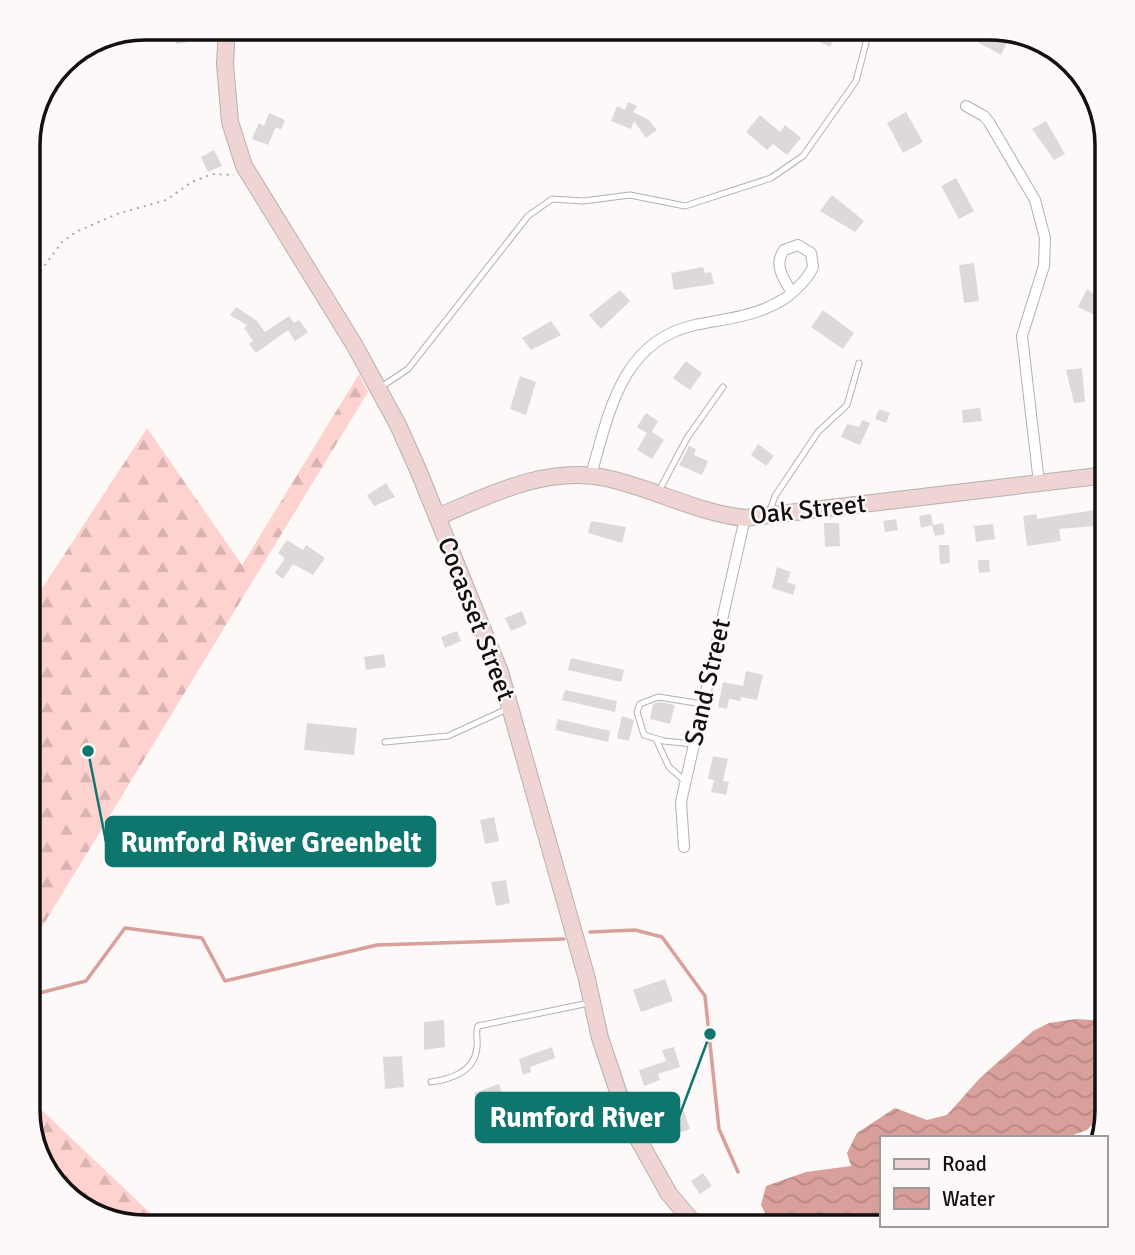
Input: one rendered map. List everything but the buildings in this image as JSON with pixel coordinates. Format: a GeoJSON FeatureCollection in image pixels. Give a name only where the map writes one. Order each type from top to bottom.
{"type":"FeatureCollection","features":[{"type":"Feature","properties":{"kind":"main road","name":"Cocasset Street"},"geometry":{"type":"LineString","coordinates":[[226,40],[225,64],[230,122],[244,166],[379,389],[407,445],[492,652],[614,1082],[640,1146],[669,1194],[687,1215]]}},
{"type":"Feature","properties":{"kind":"main road","name":"Oak Street"},"geometry":{"type":"LineString","coordinates":[[437,517],[525,482],[557,476],[591,475],[745,518],[1095,476]]}},
{"type":"Feature","properties":{"kind":"street"},"geometry":{"type":"LineString","coordinates":[[966,106],[989,122],[1029,189],[1043,224],[1044,266],[1022,336],[1039,483]]}},
{"type":"Feature","properties":{"kind":"street"},"geometry":{"type":"LineString","coordinates":[[591,475],[619,385],[646,349],[685,328],[761,313],[792,293]]}},
{"type":"Feature","properties":{"kind":"street","name":"Sand Street"},"geometry":{"type":"LineString","coordinates":[[684,847],[681,802],[745,518]]}},
{"type":"Feature","properties":{"kind":"lane"},"geometry":{"type":"LineString","coordinates":[[379,389],[408,369],[528,216],[552,199],[583,201],[631,195],[685,206],[771,178],[803,156],[856,81],[867,40]]}},
{"type":"Feature","properties":{"kind":"lane"},"geometry":{"type":"LineString","coordinates":[[768,516],[775,496],[818,432],[847,405],[859,363]]}},
{"type":"Feature","properties":{"kind":"lane"},"geometry":{"type":"LineString","coordinates":[[658,494],[687,438],[723,387]]}},
{"type":"Feature","properties":{"kind":"lane"},"geometry":{"type":"LineString","coordinates":[[694,744],[644,735],[638,712],[640,704],[658,696],[703,704]]}},
{"type":"Feature","properties":{"kind":"lane"},"geometry":{"type":"LineString","coordinates":[[385,743],[448,736],[510,708]]}},
{"type":"Feature","properties":{"kind":"lane"},"geometry":{"type":"LineString","coordinates":[[656,738],[669,767],[685,781]]}},
{"type":"Feature","properties":{"kind":"lane"},"geometry":{"type":"LineString","coordinates":[[431,1082],[452,1079],[472,1062],[477,1052],[478,1026],[592,1002]]}},
{"type":"Feature","properties":{"kind":"path"},"geometry":{"type":"LineString","coordinates":[[40,272],[62,242],[76,232],[117,214],[166,200],[192,182],[212,174],[237,175],[254,183]]}},
{"type":"Feature","properties":{"kind":"green space"},"geometry":{"type":"Polygon","coordinates":[[[359,374],[368,392],[40,930],[40,592],[147,428],[242,565],[359,374]]]}},
{"type":"Feature","properties":{"kind":"green space"},"geometry":{"type":"Polygon","coordinates":[[[40,1108],[152,1215],[132,1214],[99,1204],[71,1184],[51,1156],[42,1130],[40,1108]]]}},
{"type":"Feature","properties":{"kind":"water"},"geometry":{"type":"Polygon","coordinates":[[[1076,1019],[1095,1020],[1094,1123],[1087,1130],[1070,1136],[880,1136],[880,1215],[766,1215],[761,1205],[766,1186],[806,1172],[851,1166],[847,1153],[857,1133],[895,1108],[927,1120],[947,1115],[980,1078],[1033,1031],[1049,1023],[1076,1019]]]}},
{"type":"Feature","properties":{"kind":"waterway"},"geometry":{"type":"LineString","coordinates":[[40,993],[86,981],[125,928],[202,938],[225,981],[377,945],[564,939]]}},
{"type":"Feature","properties":{"kind":"waterway"},"geometry":{"type":"LineString","coordinates":[[590,932],[635,930],[662,937],[705,996],[719,1129],[738,1172]]}},
{"type":"Feature","properties":{"kind":"place","name":"Rumford River Greenbelt"},"geometry":{"type":"Point","coordinates":[88,751]}},
{"type":"Feature","properties":{"kind":"place","name":"Rumford River"},"geometry":{"type":"Point","coordinates":[710,1034]}}]}
